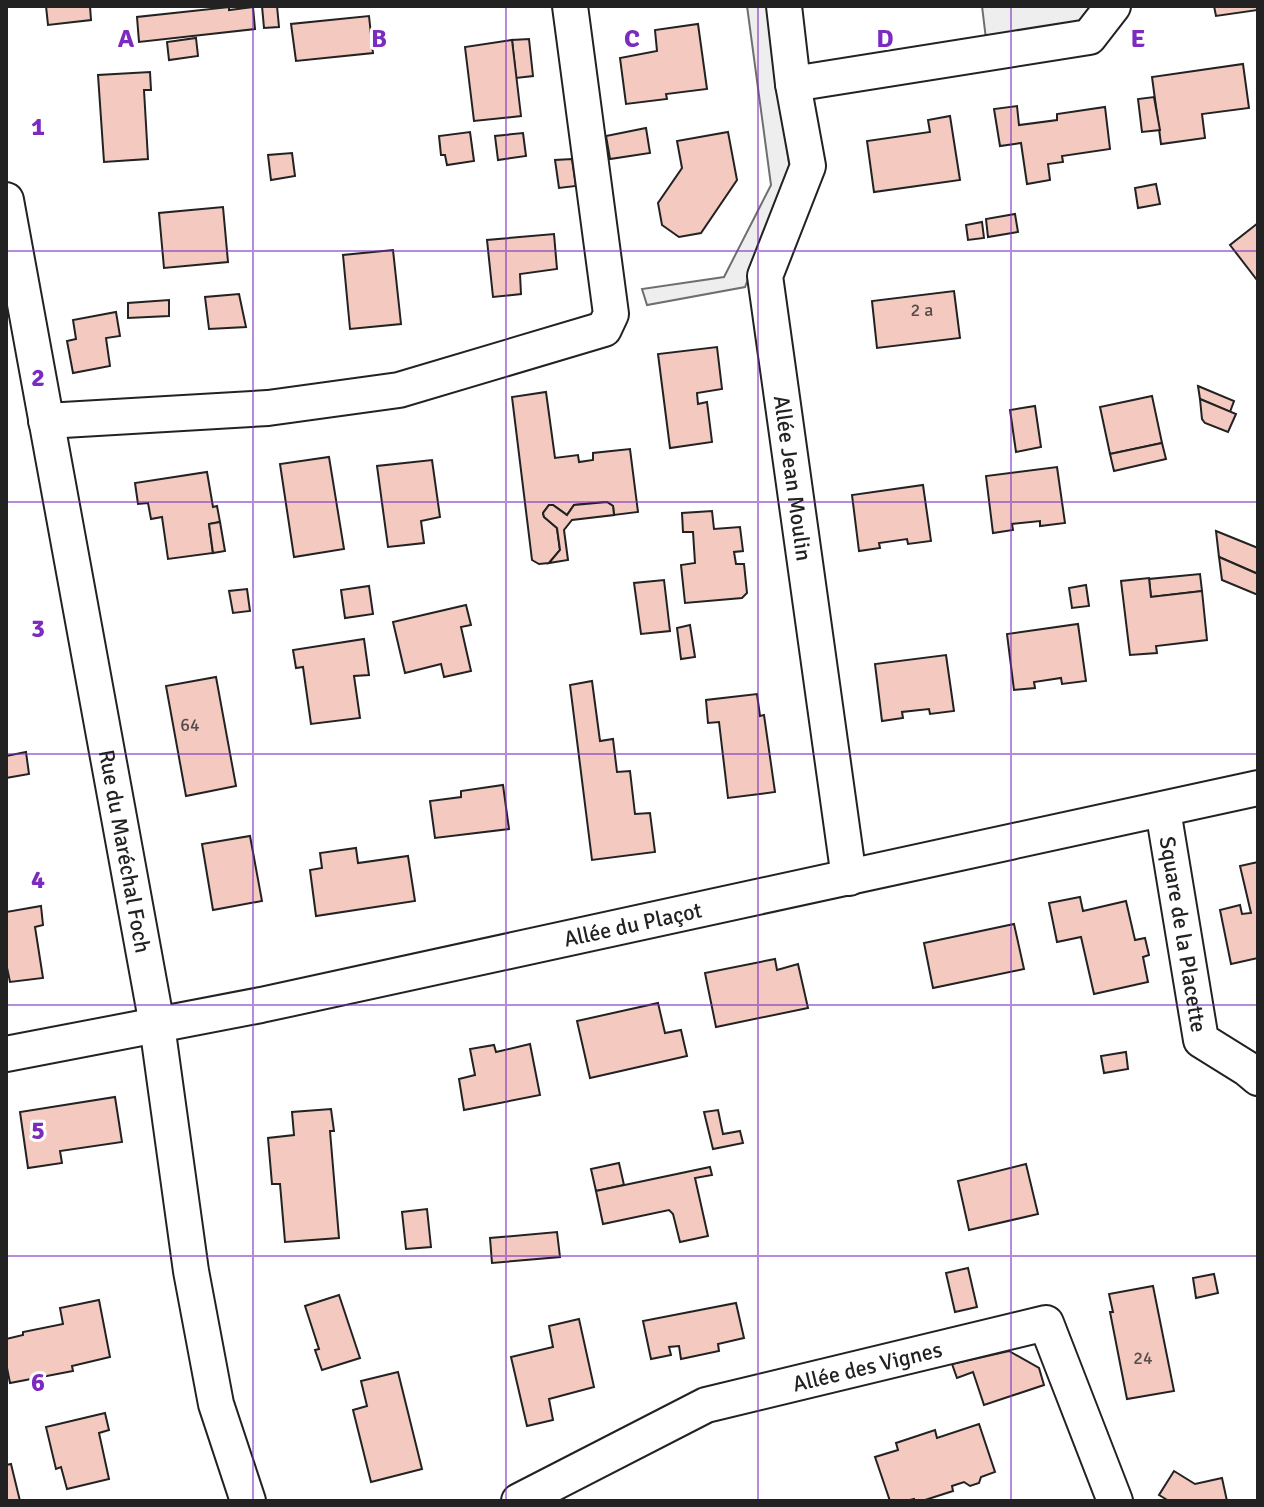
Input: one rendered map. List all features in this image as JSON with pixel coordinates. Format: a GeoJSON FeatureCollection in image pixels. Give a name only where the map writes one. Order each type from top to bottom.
{"type":"FeatureCollection","features":[{"type":"Feature","properties":{"kind":"street"},"geometry":{"type":"LineString","coordinates":[[46,421],[268,408],[399,390],[604,329],[611,314],[570,6]]}},
{"type":"Feature","properties":{"kind":"street","name":"Allée Jean Moulin"},"geometry":{"type":"LineString","coordinates":[[784,6],[793,84],[808,166],[765,276],[849,878]]}},
{"type":"Feature","properties":{"kind":"street"},"geometry":{"type":"LineString","coordinates":[[793,84],[1089,37],[1113,6]]}},
{"type":"Feature","properties":{"kind":"street","name":"Rue du Maréchal Foch"},"geometry":{"type":"LineString","coordinates":[[6,200],[157,1025],[191,1271],[216,1404],[248,1501]]}},
{"type":"Feature","properties":{"kind":"street","name":"Allée du Plaçot"},"geometry":{"type":"LineString","coordinates":[[6,1054],[261,1005],[1258,788]]}},
{"type":"Feature","properties":{"kind":"street","name":"Square de la Placette"},"geometry":{"type":"LineString","coordinates":[[1163,810],[1201,1040],[1258,1078]]}},
{"type":"Feature","properties":{"kind":"street","name":"Allée des Vignes"},"geometry":{"type":"LineString","coordinates":[[519,1501],[706,1405],[1046,1323],[1115,1501]]}},
{"type":"Feature","properties":{"kind":"shaded area"},"geometry":{"type":"Polygon","coordinates":[[[747,6],[767,6],[790,170],[745,287],[647,305],[642,289],[724,277],[771,185],[747,6]]]}},
{"type":"Feature","properties":{"kind":"shaded area"},"geometry":{"type":"Polygon","coordinates":[[[982,6],[1091,6],[1078,22],[986,39],[982,6]]]}},
{"type":"Feature","properties":{"kind":"building"},"geometry":{"type":"Polygon","coordinates":[[[46,6],[90,6],[91,20],[48,25],[46,6]]]}},
{"type":"Feature","properties":{"kind":"building"},"geometry":{"type":"Polygon","coordinates":[[[262,6],[277,6],[279,27],[264,28],[262,6]]]}},
{"type":"Feature","properties":{"kind":"building"},"geometry":{"type":"Polygon","coordinates":[[[1214,6],[1258,6],[1258,10],[1216,16],[1214,6]]]}},
{"type":"Feature","properties":{"kind":"building"},"geometry":{"type":"Polygon","coordinates":[[[229,7],[229,10],[253,7],[255,29],[139,42],[137,17],[229,7]]]}},
{"type":"Feature","properties":{"kind":"building"},"geometry":{"type":"Polygon","coordinates":[[[369,16],[373,53],[296,61],[291,24],[369,16]]]}},
{"type":"Feature","properties":{"kind":"building"},"geometry":{"type":"Polygon","coordinates":[[[698,24],[707,89],[666,94],[667,99],[626,104],[620,58],[657,51],[655,30],[698,24]]]}},
{"type":"Feature","properties":{"kind":"building"},"geometry":{"type":"Polygon","coordinates":[[[196,38],[198,56],[169,60],[167,42],[196,38]]]}},
{"type":"Feature","properties":{"kind":"building"},"geometry":{"type":"Polygon","coordinates":[[[529,39],[533,76],[516,78],[512,40],[529,39]]]}},
{"type":"Feature","properties":{"kind":"building"},"geometry":{"type":"Polygon","coordinates":[[[512,40],[521,116],[474,121],[465,47],[512,40]]]}},
{"type":"Feature","properties":{"kind":"building"},"geometry":{"type":"Polygon","coordinates":[[[1243,64],[1249,108],[1202,114],[1205,138],[1161,144],[1152,77],[1243,64]]]}},
{"type":"Feature","properties":{"kind":"building"},"geometry":{"type":"Polygon","coordinates":[[[150,72],[151,90],[144,90],[148,159],[104,162],[98,75],[150,72]]]}},
{"type":"Feature","properties":{"kind":"building"},"geometry":{"type":"Polygon","coordinates":[[[1154,97],[1160,130],[1142,132],[1138,99],[1154,97]]]}},
{"type":"Feature","properties":{"kind":"building"},"geometry":{"type":"Polygon","coordinates":[[[1017,106],[1019,125],[1057,120],[1057,114],[1105,107],[1110,149],[1062,156],[1063,162],[1048,164],[1050,180],[1027,184],[1021,143],[1000,146],[994,109],[1017,106]]]}},
{"type":"Feature","properties":{"kind":"building"},"geometry":{"type":"Polygon","coordinates":[[[950,116],[960,180],[874,192],[867,141],[930,132],[928,120],[950,116]]]}},
{"type":"Feature","properties":{"kind":"building"},"geometry":{"type":"Polygon","coordinates":[[[646,128],[650,153],[610,159],[606,136],[646,128]]]}},
{"type":"Feature","properties":{"kind":"building"},"geometry":{"type":"Polygon","coordinates":[[[470,132],[474,161],[447,165],[445,155],[441,155],[439,136],[470,132]]]}},
{"type":"Feature","properties":{"kind":"building"},"geometry":{"type":"Polygon","coordinates":[[[728,132],[737,180],[701,233],[679,237],[662,225],[658,203],[682,168],[677,141],[728,132]]]}},
{"type":"Feature","properties":{"kind":"building"},"geometry":{"type":"Polygon","coordinates":[[[523,133],[526,156],[498,160],[495,136],[523,133]]]}},
{"type":"Feature","properties":{"kind":"building"},"geometry":{"type":"Polygon","coordinates":[[[292,153],[295,176],[271,180],[268,155],[292,153]]]}},
{"type":"Feature","properties":{"kind":"building"},"geometry":{"type":"Polygon","coordinates":[[[572,159],[576,186],[559,188],[555,160],[572,159]]]}},
{"type":"Feature","properties":{"kind":"building"},"geometry":{"type":"Polygon","coordinates":[[[1156,184],[1160,204],[1138,208],[1135,188],[1156,184]]]}},
{"type":"Feature","properties":{"kind":"building"},"geometry":{"type":"Polygon","coordinates":[[[223,207],[228,262],[164,268],[159,213],[223,207]]]}},
{"type":"Feature","properties":{"kind":"building"},"geometry":{"type":"Polygon","coordinates":[[[1015,214],[1018,232],[988,237],[986,219],[1015,214]]]}},
{"type":"Feature","properties":{"kind":"building"},"geometry":{"type":"Polygon","coordinates":[[[982,222],[984,238],[968,240],[966,225],[982,222]]]}},
{"type":"Feature","properties":{"kind":"building"},"geometry":{"type":"Polygon","coordinates":[[[1258,223],[1258,279],[1257,280],[1230,245],[1258,223]]]}},
{"type":"Feature","properties":{"kind":"building"},"geometry":{"type":"Polygon","coordinates":[[[554,234],[557,269],[520,274],[521,294],[493,297],[487,240],[554,234]]]}},
{"type":"Feature","properties":{"kind":"building"},"geometry":{"type":"Polygon","coordinates":[[[393,250],[401,324],[350,329],[343,255],[393,250]]]}},
{"type":"Feature","properties":{"kind":"building"},"geometry":{"type":"Polygon","coordinates":[[[954,291],[960,338],[877,348],[872,301],[954,291]]]}},
{"type":"Feature","properties":{"kind":"building"},"geometry":{"type":"Polygon","coordinates":[[[239,294],[246,327],[209,329],[205,297],[239,294]]]}},
{"type":"Feature","properties":{"kind":"building"},"geometry":{"type":"Polygon","coordinates":[[[169,300],[169,316],[128,318],[128,303],[169,300]]]}},
{"type":"Feature","properties":{"kind":"building"},"geometry":{"type":"Polygon","coordinates":[[[116,312],[120,336],[106,338],[110,366],[73,373],[67,341],[76,339],[73,320],[116,312]]]}},
{"type":"Feature","properties":{"kind":"building"},"geometry":{"type":"Polygon","coordinates":[[[717,347],[722,389],[697,393],[698,404],[707,402],[712,442],[670,448],[658,354],[717,347]]]}},
{"type":"Feature","properties":{"kind":"building"},"geometry":{"type":"Polygon","coordinates":[[[1198,386],[1234,401],[1230,412],[1200,399],[1198,386]]]}},
{"type":"Feature","properties":{"kind":"building"},"geometry":{"type":"Polygon","coordinates":[[[546,392],[555,458],[578,455],[579,462],[593,460],[593,453],[630,449],[638,512],[614,515],[613,506],[607,502],[574,505],[567,515],[549,505],[543,513],[557,528],[560,550],[549,563],[539,564],[532,560],[512,397],[546,392]]]}},
{"type":"Feature","properties":{"kind":"building"},"geometry":{"type":"Polygon","coordinates":[[[1152,396],[1162,443],[1110,454],[1100,407],[1152,396]]]}},
{"type":"Feature","properties":{"kind":"building"},"geometry":{"type":"Polygon","coordinates":[[[1200,399],[1236,414],[1228,432],[1205,423],[1200,399]]]}},
{"type":"Feature","properties":{"kind":"building"},"geometry":{"type":"Polygon","coordinates":[[[1035,406],[1041,447],[1016,452],[1010,410],[1035,406]]]}},
{"type":"Feature","properties":{"kind":"building"},"geometry":{"type":"Polygon","coordinates":[[[1162,443],[1166,459],[1114,471],[1110,454],[1162,443]]]}},
{"type":"Feature","properties":{"kind":"building"},"geometry":{"type":"Polygon","coordinates":[[[329,457],[344,549],[294,557],[280,464],[329,457]]]}},
{"type":"Feature","properties":{"kind":"building"},"geometry":{"type":"Polygon","coordinates":[[[432,460],[440,517],[421,521],[424,543],[388,547],[377,466],[432,460]]]}},
{"type":"Feature","properties":{"kind":"building"},"geometry":{"type":"Polygon","coordinates":[[[1057,467],[1065,523],[1040,526],[1040,521],[1012,524],[1013,530],[993,533],[986,476],[1057,467]]]}},
{"type":"Feature","properties":{"kind":"building"},"geometry":{"type":"Polygon","coordinates":[[[207,472],[213,507],[217,506],[220,522],[209,524],[213,553],[168,559],[162,517],[151,519],[148,503],[138,504],[135,483],[207,472]]]}},
{"type":"Feature","properties":{"kind":"building"},"geometry":{"type":"Polygon","coordinates":[[[923,485],[931,541],[908,544],[907,539],[879,543],[880,548],[859,551],[852,495],[923,485]]]}},
{"type":"Feature","properties":{"kind":"building"},"geometry":{"type":"Polygon","coordinates":[[[607,502],[613,506],[614,515],[572,520],[564,530],[568,560],[549,563],[560,550],[557,528],[543,513],[549,505],[567,515],[574,505],[607,502]]]}},
{"type":"Feature","properties":{"kind":"building"},"geometry":{"type":"Polygon","coordinates":[[[712,511],[714,529],[740,527],[743,551],[734,552],[736,564],[744,564],[747,593],[742,598],[685,603],[681,565],[695,563],[693,532],[683,532],[682,513],[712,511]]]}},
{"type":"Feature","properties":{"kind":"building"},"geometry":{"type":"Polygon","coordinates":[[[220,522],[225,551],[213,553],[209,524],[220,522]]]}},
{"type":"Feature","properties":{"kind":"building"},"geometry":{"type":"Polygon","coordinates":[[[1216,531],[1258,548],[1258,574],[1219,557],[1216,531]]]}},
{"type":"Feature","properties":{"kind":"building"},"geometry":{"type":"Polygon","coordinates":[[[1219,557],[1258,574],[1258,595],[1222,580],[1219,557]]]}},
{"type":"Feature","properties":{"kind":"building"},"geometry":{"type":"Polygon","coordinates":[[[1200,574],[1202,591],[1151,597],[1149,579],[1200,574]]]}},
{"type":"Feature","properties":{"kind":"building"},"geometry":{"type":"Polygon","coordinates":[[[1149,578],[1151,597],[1202,591],[1207,640],[1156,646],[1157,653],[1130,655],[1121,581],[1149,578]]]}},
{"type":"Feature","properties":{"kind":"building"},"geometry":{"type":"Polygon","coordinates":[[[664,580],[670,631],[641,634],[634,583],[664,580]]]}},
{"type":"Feature","properties":{"kind":"building"},"geometry":{"type":"Polygon","coordinates":[[[1086,585],[1089,606],[1072,608],[1069,588],[1086,585]]]}},
{"type":"Feature","properties":{"kind":"building"},"geometry":{"type":"Polygon","coordinates":[[[369,586],[373,614],[345,618],[341,590],[369,586]]]}},
{"type":"Feature","properties":{"kind":"building"},"geometry":{"type":"Polygon","coordinates":[[[247,589],[250,611],[233,613],[229,591],[247,589]]]}},
{"type":"Feature","properties":{"kind":"building"},"geometry":{"type":"Polygon","coordinates":[[[466,605],[471,625],[461,627],[471,671],[444,677],[441,664],[405,673],[393,622],[466,605]]]}},
{"type":"Feature","properties":{"kind":"building"},"geometry":{"type":"Polygon","coordinates":[[[1078,624],[1086,681],[1062,684],[1061,678],[1034,682],[1035,688],[1014,690],[1007,634],[1078,624]]]}},
{"type":"Feature","properties":{"kind":"building"},"geometry":{"type":"Polygon","coordinates":[[[690,625],[695,657],[681,659],[677,628],[690,625]]]}},
{"type":"Feature","properties":{"kind":"building"},"geometry":{"type":"Polygon","coordinates":[[[364,639],[369,675],[354,676],[360,718],[311,724],[303,667],[296,668],[293,650],[364,639]]]}},
{"type":"Feature","properties":{"kind":"building"},"geometry":{"type":"Polygon","coordinates":[[[946,655],[954,711],[930,714],[929,709],[902,712],[903,718],[882,721],[875,664],[946,655]]]}},
{"type":"Feature","properties":{"kind":"building"},"geometry":{"type":"Polygon","coordinates":[[[216,677],[236,786],[186,796],[166,686],[216,677]]]}},
{"type":"Feature","properties":{"kind":"building"},"geometry":{"type":"Polygon","coordinates":[[[592,681],[600,741],[613,739],[617,772],[630,771],[635,814],[650,813],[655,852],[592,860],[570,685],[592,681]]]}},
{"type":"Feature","properties":{"kind":"building"},"geometry":{"type":"Polygon","coordinates":[[[757,694],[760,716],[764,715],[775,792],[728,798],[719,722],[708,723],[706,700],[757,694]]]}},
{"type":"Feature","properties":{"kind":"building"},"geometry":{"type":"Polygon","coordinates":[[[26,752],[29,774],[6,778],[6,756],[26,752]]]}},
{"type":"Feature","properties":{"kind":"building"},"geometry":{"type":"Polygon","coordinates":[[[503,785],[509,829],[435,838],[430,801],[461,797],[461,791],[503,785]]]}},
{"type":"Feature","properties":{"kind":"building"},"geometry":{"type":"Polygon","coordinates":[[[250,836],[262,901],[213,910],[202,844],[250,836]]]}},
{"type":"Feature","properties":{"kind":"building"},"geometry":{"type":"Polygon","coordinates":[[[356,848],[358,863],[408,856],[415,901],[316,916],[310,870],[322,868],[320,853],[356,848]]]}},
{"type":"Feature","properties":{"kind":"building"},"geometry":{"type":"Polygon","coordinates":[[[1258,862],[1258,958],[1231,964],[1220,910],[1240,905],[1242,914],[1251,913],[1240,866],[1258,862]]]}},
{"type":"Feature","properties":{"kind":"building"},"geometry":{"type":"Polygon","coordinates":[[[1080,897],[1083,911],[1126,901],[1135,940],[1145,938],[1149,955],[1143,957],[1148,982],[1094,994],[1081,937],[1057,942],[1049,903],[1080,897]]]}},
{"type":"Feature","properties":{"kind":"building"},"geometry":{"type":"Polygon","coordinates":[[[41,906],[43,925],[35,927],[43,978],[10,982],[6,963],[6,912],[41,906]]]}},
{"type":"Feature","properties":{"kind":"building"},"geometry":{"type":"Polygon","coordinates":[[[1014,924],[1024,969],[933,988],[924,943],[1014,924]]]}},
{"type":"Feature","properties":{"kind":"building"},"geometry":{"type":"Polygon","coordinates":[[[775,959],[777,970],[798,964],[808,1008],[716,1027],[705,973],[775,959]]]}},
{"type":"Feature","properties":{"kind":"building"},"geometry":{"type":"Polygon","coordinates":[[[658,1003],[665,1033],[681,1030],[687,1056],[590,1078],[577,1021],[658,1003]]]}},
{"type":"Feature","properties":{"kind":"building"},"geometry":{"type":"Polygon","coordinates":[[[530,1044],[540,1095],[464,1110],[459,1079],[475,1075],[470,1049],[494,1045],[496,1052],[530,1044]]]}},
{"type":"Feature","properties":{"kind":"building"},"geometry":{"type":"Polygon","coordinates":[[[1126,1052],[1128,1069],[1104,1073],[1101,1056],[1126,1052]]]}},
{"type":"Feature","properties":{"kind":"building"},"geometry":{"type":"Polygon","coordinates":[[[115,1097],[122,1142],[60,1151],[62,1163],[28,1168],[20,1112],[115,1097]]]}},
{"type":"Feature","properties":{"kind":"building"},"geometry":{"type":"Polygon","coordinates":[[[331,1109],[339,1238],[285,1242],[280,1184],[272,1184],[268,1138],[294,1135],[292,1112],[331,1109]]]}},
{"type":"Feature","properties":{"kind":"building"},"geometry":{"type":"Polygon","coordinates":[[[718,1110],[723,1134],[740,1131],[743,1143],[713,1149],[704,1112],[718,1110]]]}},
{"type":"Feature","properties":{"kind":"building"},"geometry":{"type":"Polygon","coordinates":[[[619,1163],[624,1185],[596,1191],[591,1169],[619,1163]]]}},
{"type":"Feature","properties":{"kind":"building"},"geometry":{"type":"Polygon","coordinates":[[[1026,1164],[1038,1214],[969,1230],[958,1181],[1026,1164]]]}},
{"type":"Feature","properties":{"kind":"building"},"geometry":{"type":"Polygon","coordinates":[[[710,1167],[712,1175],[695,1178],[708,1236],[680,1242],[673,1214],[669,1210],[603,1224],[596,1191],[710,1167]]]}},
{"type":"Feature","properties":{"kind":"building"},"geometry":{"type":"Polygon","coordinates":[[[427,1209],[431,1247],[406,1249],[402,1212],[427,1209]]]}},
{"type":"Feature","properties":{"kind":"building"},"geometry":{"type":"Polygon","coordinates":[[[557,1232],[560,1257],[492,1263],[490,1238],[557,1232]]]}},
{"type":"Feature","properties":{"kind":"building"},"geometry":{"type":"Polygon","coordinates":[[[968,1268],[977,1307],[955,1312],[946,1273],[968,1268]]]}},
{"type":"Feature","properties":{"kind":"building"},"geometry":{"type":"Polygon","coordinates":[[[1214,1274],[1218,1293],[1196,1298],[1193,1278],[1214,1274]]]}},
{"type":"Feature","properties":{"kind":"building"},"geometry":{"type":"Polygon","coordinates":[[[1153,1286],[1174,1391],[1127,1399],[1109,1294],[1153,1286]]]}},
{"type":"Feature","properties":{"kind":"building"},"geometry":{"type":"Polygon","coordinates":[[[339,1295],[360,1358],[322,1370],[315,1350],[319,1349],[305,1306],[339,1295]]]}},
{"type":"Feature","properties":{"kind":"building"},"geometry":{"type":"Polygon","coordinates":[[[99,1300],[110,1357],[72,1366],[73,1371],[10,1383],[6,1339],[23,1335],[23,1332],[63,1324],[60,1308],[99,1300]]]}},
{"type":"Feature","properties":{"kind":"building"},"geometry":{"type":"Polygon","coordinates":[[[736,1303],[744,1338],[718,1344],[719,1351],[681,1359],[679,1346],[669,1347],[671,1355],[651,1359],[643,1321],[736,1303]]]}},
{"type":"Feature","properties":{"kind":"building"},"geometry":{"type":"Polygon","coordinates":[[[579,1319],[594,1387],[549,1399],[553,1420],[527,1426],[511,1357],[553,1347],[549,1326],[579,1319]]]}},
{"type":"Feature","properties":{"kind":"building"},"geometry":{"type":"Polygon","coordinates":[[[1009,1351],[1039,1368],[1044,1385],[984,1405],[973,1372],[957,1378],[952,1364],[1009,1351]]]}},
{"type":"Feature","properties":{"kind":"building"},"geometry":{"type":"Polygon","coordinates":[[[398,1372],[422,1469],[371,1482],[353,1410],[367,1406],[361,1381],[398,1372]]]}},
{"type":"Feature","properties":{"kind":"building"},"geometry":{"type":"Polygon","coordinates":[[[105,1413],[109,1430],[99,1433],[109,1479],[67,1489],[61,1467],[56,1469],[46,1427],[105,1413]]]}},
{"type":"Feature","properties":{"kind":"building"},"geometry":{"type":"Polygon","coordinates":[[[979,1424],[995,1472],[981,1477],[979,1483],[970,1486],[964,1482],[952,1486],[953,1491],[922,1501],[890,1501],[875,1457],[898,1450],[896,1443],[935,1430],[937,1438],[979,1424]]]}},
{"type":"Feature","properties":{"kind":"building"},"geometry":{"type":"Polygon","coordinates":[[[11,1464],[20,1501],[6,1501],[6,1465],[11,1464]]]}},
{"type":"Feature","properties":{"kind":"building"},"geometry":{"type":"Polygon","coordinates":[[[1174,1471],[1195,1484],[1222,1478],[1227,1501],[1169,1501],[1159,1495],[1174,1471]]]}}]}
